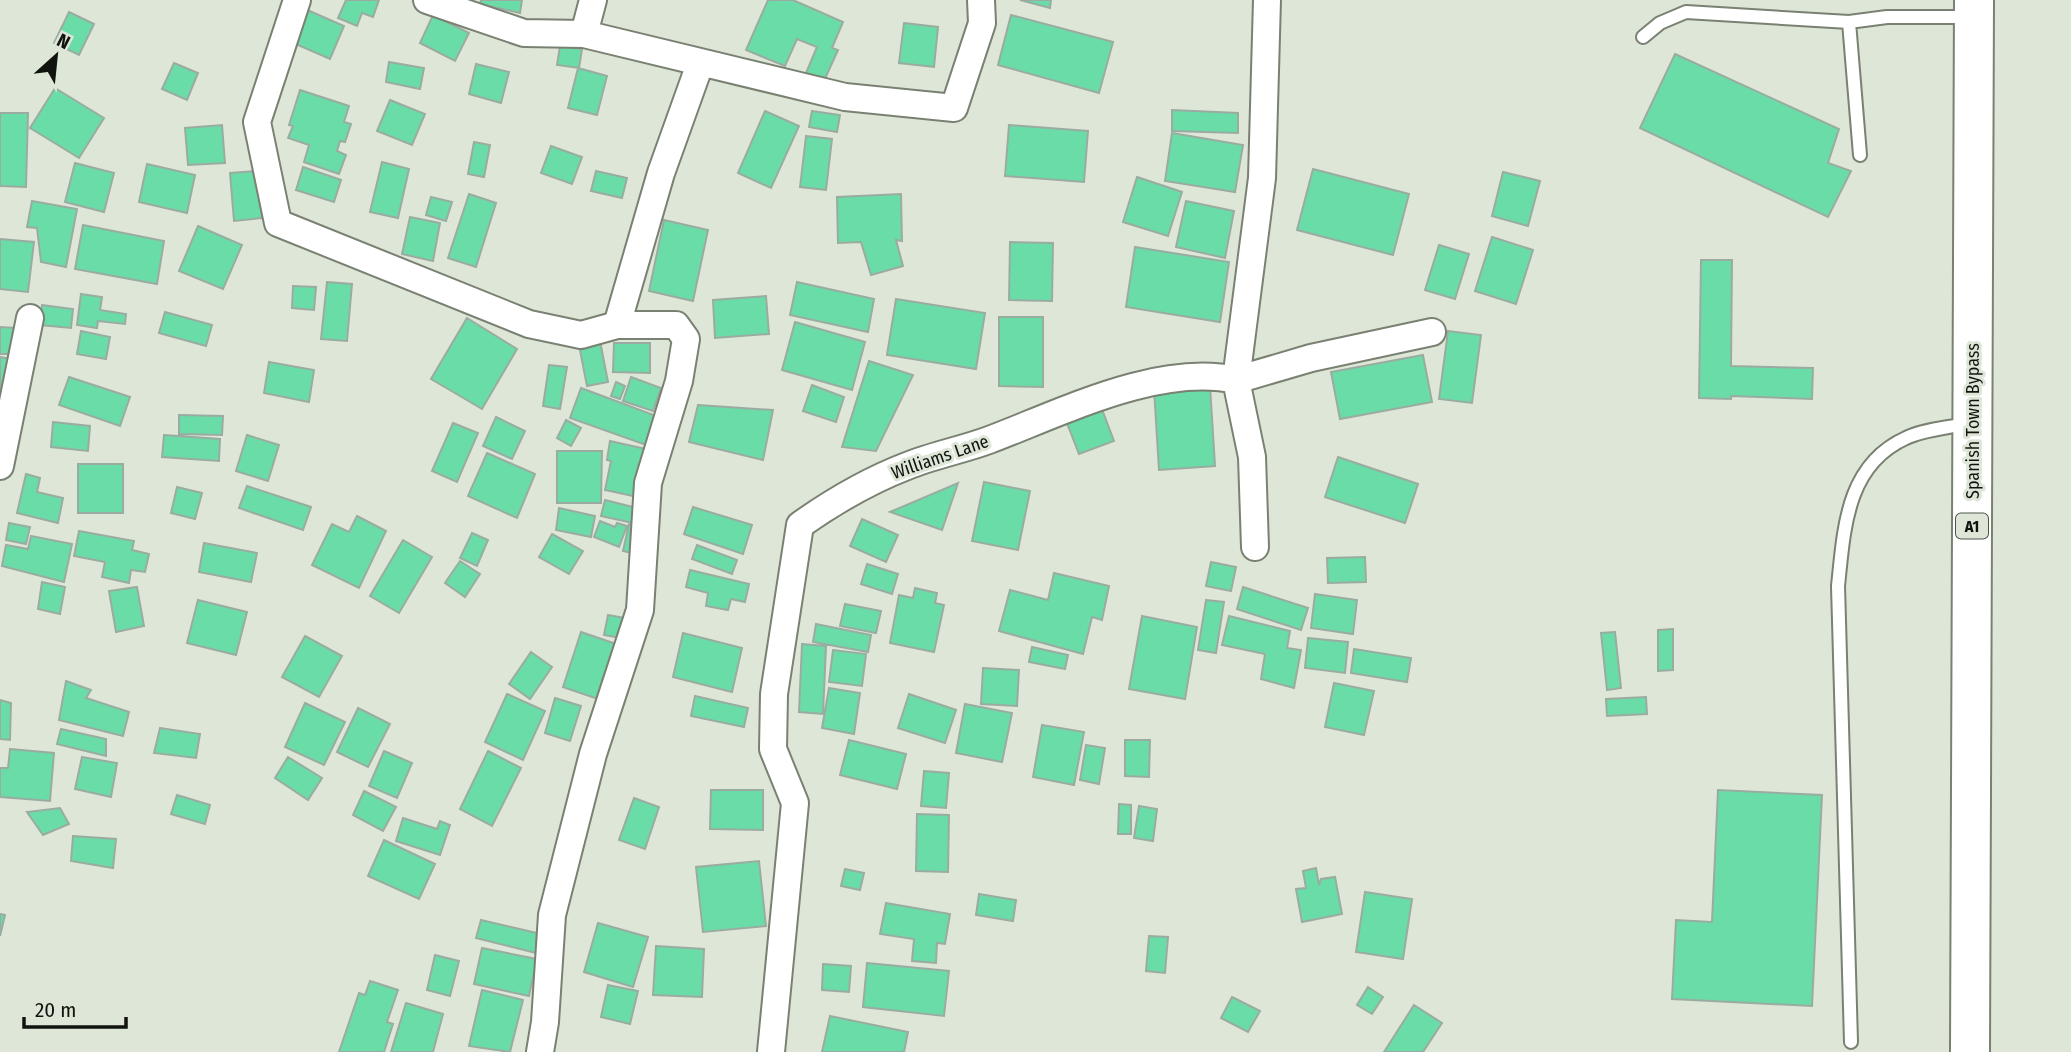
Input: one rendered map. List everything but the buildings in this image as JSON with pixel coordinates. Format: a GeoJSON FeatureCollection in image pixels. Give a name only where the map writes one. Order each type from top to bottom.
{"type":"FeatureCollection","features":[{"type":"Feature","properties":{"kind":"main road","name":"Spanish Town Bypass"},"geometry":{"type":"LineString","coordinates":[[1970,1052],[1974,9]]}},
{"type":"Feature","properties":{"kind":"street"},"geometry":{"type":"LineString","coordinates":[[298,0],[257,122],[278,223],[528,324],[581,335],[617,325],[676,326],[687,339],[679,381],[648,482],[640,610],[593,754],[552,915],[545,1022],[540,1052]]}},
{"type":"Feature","properties":{"kind":"street"},"geometry":{"type":"LineString","coordinates":[[427,0],[524,33],[584,34],[845,97],[954,108],[962,91],[982,23],[981,0]]}},
{"type":"Feature","properties":{"kind":"street"},"geometry":{"type":"LineString","coordinates":[[584,34],[593,0]]}},
{"type":"Feature","properties":{"kind":"street"},"geometry":{"type":"LineString","coordinates":[[1255,547],[1252,457],[1236,380],[1262,178],[1267,0]]}},
{"type":"Feature","properties":{"kind":"street"},"geometry":{"type":"LineString","coordinates":[[617,325],[661,173],[700,64]]}},
{"type":"Feature","properties":{"kind":"street"},"geometry":{"type":"LineString","coordinates":[[0,466],[30,318]]}},
{"type":"Feature","properties":{"kind":"street","name":"Williams Lane"},"geometry":{"type":"LineString","coordinates":[[771,1052],[795,803],[773,749],[774,694],[800,525],[842,495],[907,466],[989,440],[1056,412],[1161,381],[1221,377],[1236,380],[1311,358],[1432,332]]}},
{"type":"Feature","properties":{"kind":"lane"},"geometry":{"type":"LineString","coordinates":[[1643,37],[1661,23],[1686,12],[1849,22],[1974,9]]}},
{"type":"Feature","properties":{"kind":"lane"},"geometry":{"type":"LineString","coordinates":[[1849,22],[1860,155]]}},
{"type":"Feature","properties":{"kind":"lane"},"geometry":{"type":"LineString","coordinates":[[1852,1042],[1838,586],[1846,520],[1854,488],[1869,464],[1890,447],[1908,437],[1973,422]]}}]}
